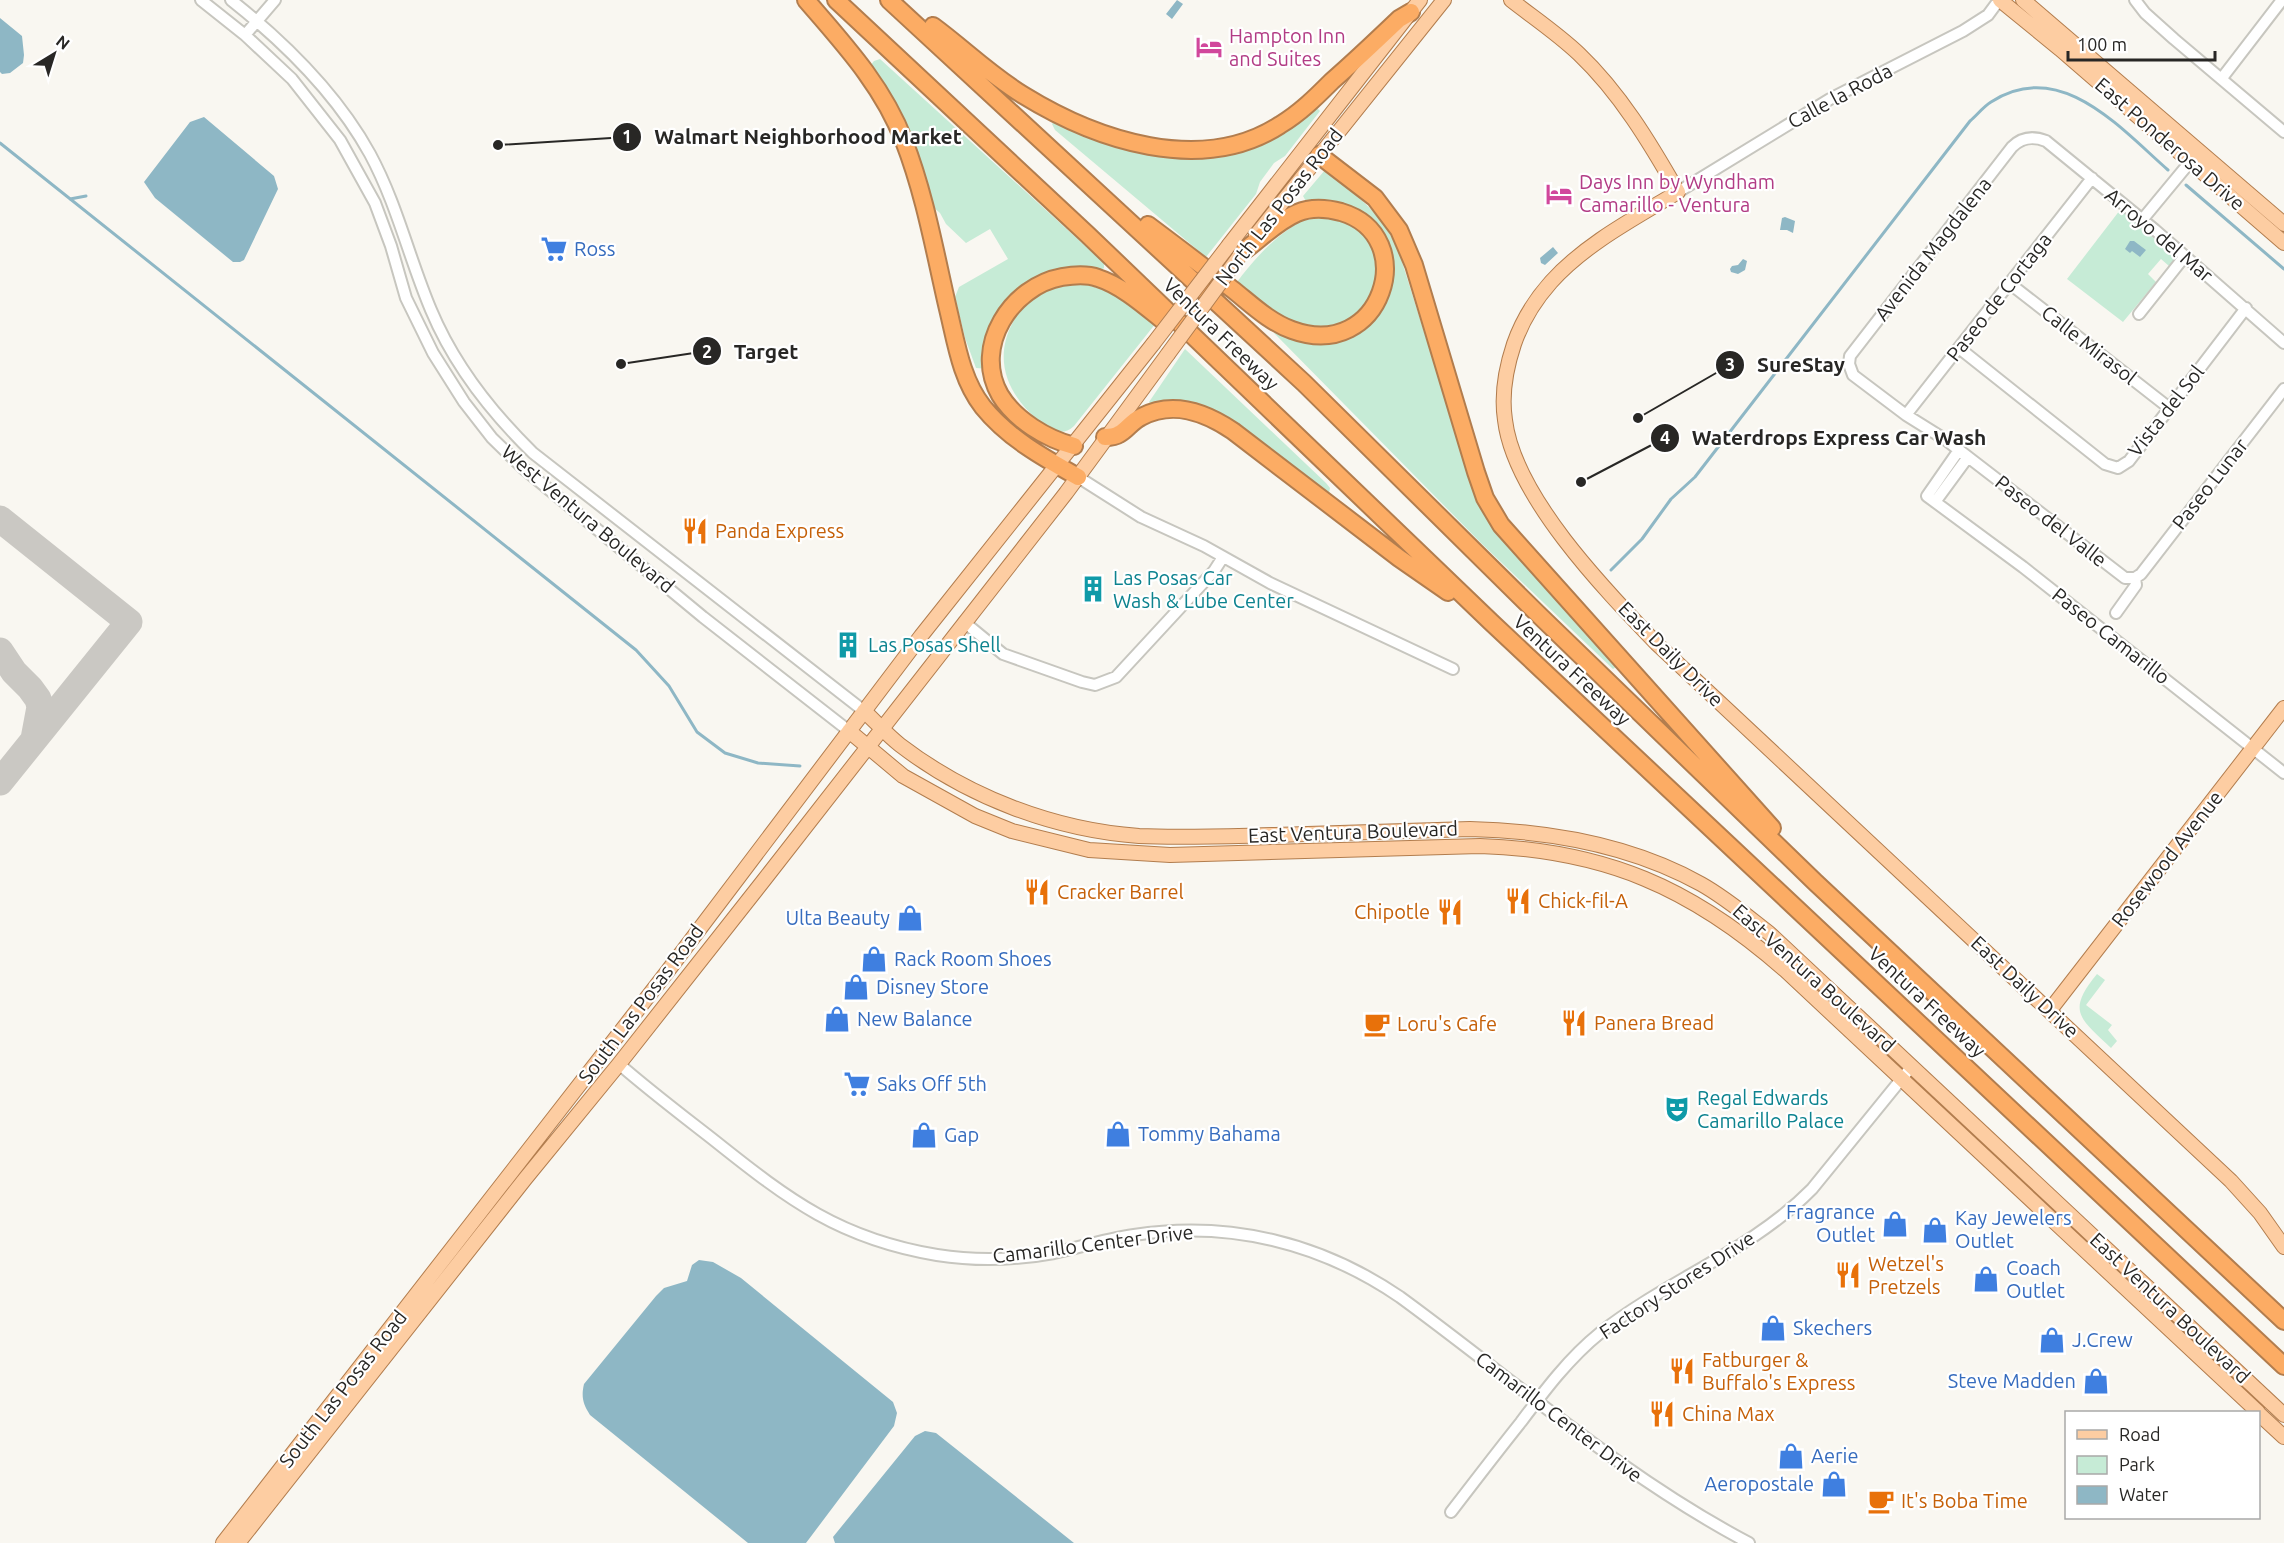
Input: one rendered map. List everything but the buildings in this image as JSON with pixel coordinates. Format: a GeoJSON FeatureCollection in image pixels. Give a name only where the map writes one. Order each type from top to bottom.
{"type":"FeatureCollection","features":[{"type":"Feature","properties":{"kind":"highway"},"geometry":{"type":"LineString","coordinates":[[806,0],[872,79],[893,115],[904,140],[923,201],[960,359],[971,388],[994,420],[1041,456],[1078,477]]}},
{"type":"Feature","properties":{"kind":"highway","name":"Ventura Freeway"},"geometry":{"type":"LineString","coordinates":[[836,0],[1088,235],[1491,622],[2284,1366]]}},
{"type":"Feature","properties":{"kind":"highway","name":"Ventura Freeway"},"geometry":{"type":"LineString","coordinates":[[889,0],[1072,166],[1304,383],[1539,615],[1815,882],[2284,1321]]}},
{"type":"Feature","properties":{"kind":"highway"},"geometry":{"type":"LineString","coordinates":[[898,0],[995,76],[1047,109],[1098,131],[1129,141],[1198,151],[1241,143],[1280,126],[1304,108],[1415,6]]}},
{"type":"Feature","properties":{"kind":"highway"},"geometry":{"type":"LineString","coordinates":[[1313,150],[1375,198],[1400,230],[1414,265],[1476,472],[1485,498],[1501,525],[1760,813],[1815,882]]}},
{"type":"Feature","properties":{"kind":"highway"},"geometry":{"type":"LineString","coordinates":[[1072,166],[1274,321],[1291,330],[1315,335],[1338,333],[1349,329],[1367,316],[1384,287],[1385,265],[1377,240],[1359,220],[1333,210],[1320,208],[1297,213],[1237,251]]}},
{"type":"Feature","properties":{"kind":"highway"},"geometry":{"type":"LineString","coordinates":[[1074,446],[1048,437],[1008,405],[1000,394],[993,368],[994,338],[1005,315],[1021,295],[1032,287],[1053,278],[1080,275],[1098,277],[1114,285],[1159,318],[1260,401]]}},
{"type":"Feature","properties":{"kind":"highway"},"geometry":{"type":"LineString","coordinates":[[1105,437],[1119,435],[1130,423],[1142,416],[1173,408],[1189,410],[1217,420],[1399,558],[1491,622]]}},
{"type":"Feature","properties":{"kind":"main road","name":"North Las Posas Road"},"geometry":{"type":"LineString","coordinates":[[1313,150],[1444,0]]}},
{"type":"Feature","properties":{"kind":"main road"},"geometry":{"type":"LineString","coordinates":[[1511,0],[1558,36],[1606,82],[1623,104],[1678,192]]}},
{"type":"Feature","properties":{"kind":"main road","name":"East Ponderosa Drive"},"geometry":{"type":"LineString","coordinates":[[2000,0],[2284,243]]}},
{"type":"Feature","properties":{"kind":"main road","name":"East Ponderosa Drive"},"geometry":{"type":"LineString","coordinates":[[2023,0],[2284,224]]}},
{"type":"Feature","properties":{"kind":"main road","name":"North Las Posas Road"},"geometry":{"type":"LineString","coordinates":[[1078,477],[1105,437],[1168,354],[1237,251],[1313,150],[1415,6]]}},
{"type":"Feature","properties":{"kind":"main road","name":"East Daily Drive"},"geometry":{"type":"LineString","coordinates":[[1678,192],[1619,229],[1567,267],[1541,294],[1518,333],[1506,373],[1505,422],[1519,466],[1543,510],[1559,532],[1649,635],[2231,1181],[2260,1213],[2284,1247]]}},
{"type":"Feature","properties":{"kind":"main road","name":"North Las Posas Road"},"geometry":{"type":"LineString","coordinates":[[1058,466],[1153,344],[1237,251]]}},
{"type":"Feature","properties":{"kind":"main road","name":"South Las Posas Road"},"geometry":{"type":"LineString","coordinates":[[223,1543],[667,972],[983,557],[1058,466]]}},
{"type":"Feature","properties":{"kind":"main road","name":"South Las Posas Road"},"geometry":{"type":"LineString","coordinates":[[238,1543],[525,1179],[619,1064],[1078,477]]}},
{"type":"Feature","properties":{"kind":"main road","name":"Rosewood Avenue"},"geometry":{"type":"LineString","coordinates":[[2050,1010],[2284,708]]}},
{"type":"Feature","properties":{"kind":"main road","name":"East Ventura Boulevard"},"geometry":{"type":"LineString","coordinates":[[864,711],[881,728],[921,760],[975,791],[1041,818],[1097,830],[1138,836],[1204,837],[1470,829],[1506,830],[1581,840],[1666,867],[1728,902],[1769,933],[2284,1415]]}},
{"type":"Feature","properties":{"kind":"main road","name":"East Ventura Boulevard"},"geometry":{"type":"LineString","coordinates":[[849,731],[903,776],[975,816],[1012,831],[1089,850],[1130,854],[1194,855],[1489,847],[1551,852],[1582,858],[1649,880],[1716,915],[1755,943],[2256,1411]]}},
{"type":"Feature","properties":{"kind":"main road"},"geometry":{"type":"LineString","coordinates":[[619,1064],[616,1056],[618,1050],[666,983],[667,972]]}},
{"type":"Feature","properties":{"kind":"main road","name":"East Ventura Boulevard"},"geometry":{"type":"LineString","coordinates":[[2260,1415],[2284,1437]]}},
{"type":"Feature","properties":{"kind":"street","name":"West Ventura Boulevard"},"geometry":{"type":"LineString","coordinates":[[201,0],[245,35],[292,79],[340,140],[375,203],[391,246],[406,298],[434,353],[464,402],[492,438],[523,468],[703,617],[849,731]]}},
{"type":"Feature","properties":{"kind":"street","name":"West Ventura Boulevard"},"geometry":{"type":"LineString","coordinates":[[231,0],[258,22],[304,67],[330,97],[366,147],[396,209],[419,281],[442,333],[477,391],[505,426],[533,453],[864,711]]}},
{"type":"Feature","properties":{"kind":"street"},"geometry":{"type":"LineString","coordinates":[[245,35],[275,0]]}},
{"type":"Feature","properties":{"kind":"street","name":"Calle la Roda"},"geometry":{"type":"LineString","coordinates":[[1678,192],[1830,99],[1963,31],[1989,15],[2000,0]]}},
{"type":"Feature","properties":{"kind":"street"},"geometry":{"type":"LineString","coordinates":[[2222,78],[2282,0]]}},
{"type":"Feature","properties":{"kind":"street"},"geometry":{"type":"LineString","coordinates":[[2139,2],[2145,13],[2284,132]]}},
{"type":"Feature","properties":{"kind":"street","name":"Arroyo del Mar"},"geometry":{"type":"LineString","coordinates":[[2028,138],[2046,141],[2185,256],[2284,343]]}},
{"type":"Feature","properties":{"kind":"street","name":"Avenida Magdalena"},"geometry":{"type":"LineString","coordinates":[[1850,370],[1850,356],[1864,337],[2012,147],[2018,141],[2028,138]]}},
{"type":"Feature","properties":{"kind":"street"},"geometry":{"type":"LineString","coordinates":[[2142,220],[2190,162],[2204,155]]}},
{"type":"Feature","properties":{"kind":"street","name":"Paseo de Cortaga"},"geometry":{"type":"LineString","coordinates":[[1906,416],[2092,178]]}},
{"type":"Feature","properties":{"kind":"street"},"geometry":{"type":"LineString","coordinates":[[2139,314],[2185,256]]}},
{"type":"Feature","properties":{"kind":"street","name":"Calle Mirasol"},"geometry":{"type":"LineString","coordinates":[[2009,283],[2168,407]]}},
{"type":"Feature","properties":{"kind":"street","name":"Vista del Sol"},"geometry":{"type":"LineString","coordinates":[[1959,348],[2105,464],[2118,468],[2128,460],[2246,308]]}},
{"type":"Feature","properties":{"kind":"street","name":"Paseo del Valle"},"geometry":{"type":"LineString","coordinates":[[1850,370],[1853,375],[1906,416],[1964,453],[2125,578],[2135,578]]}},
{"type":"Feature","properties":{"kind":"street","name":"Paseo Lunar"},"geometry":{"type":"LineString","coordinates":[[2135,578],[2284,388]]}},
{"type":"Feature","properties":{"kind":"street","name":"Paseo Camarillo"},"geometry":{"type":"LineString","coordinates":[[1964,453],[1931,499],[2023,567],[2284,772]]}},
{"type":"Feature","properties":{"kind":"street"},"geometry":{"type":"LineString","coordinates":[[1078,477],[1141,517],[1278,587],[1453,669]]}},
{"type":"Feature","properties":{"kind":"street"},"geometry":{"type":"LineString","coordinates":[[964,622],[1003,654],[1095,685],[1116,677],[1131,662],[1215,571],[1223,557]]}},
{"type":"Feature","properties":{"kind":"street"},"geometry":{"type":"LineString","coordinates":[[2116,613],[2136,585],[2135,578]]}},
{"type":"Feature","properties":{"kind":"street","name":"Camarillo Center Drive"},"geometry":{"type":"LineString","coordinates":[[619,1064],[788,1197],[849,1231],[886,1244],[958,1257],[990,1258],[1051,1253],[1132,1235],[1163,1231],[1217,1231],[1265,1237],[1339,1261],[1378,1282],[1420,1311],[1536,1402],[1645,1482],[1749,1543]]}},
{"type":"Feature","properties":{"kind":"street","name":"Factory Stores Drive"},"geometry":{"type":"LineString","coordinates":[[1450,1512],[1570,1362],[1612,1324],[1738,1247],[1796,1205],[1812,1189],[1912,1066]]}},
{"type":"Feature","properties":{"kind":"green space"},"geometry":{"type":"Polygon","coordinates":[[[880,59],[1104,263],[1104,268],[1098,273],[1020,289],[989,369],[976,368],[965,338],[955,297],[959,287],[1008,259],[990,229],[966,243],[946,224],[940,213],[933,207],[901,113],[870,66],[874,61],[880,59]]]}},
{"type":"Feature","properties":{"kind":"green space"},"geometry":{"type":"Polygon","coordinates":[[[1316,107],[1320,111],[1285,156],[1274,163],[1260,182],[1256,194],[1206,257],[1055,130],[1052,124],[1055,120],[1192,157],[1316,107]]]}},
{"type":"Feature","properties":{"kind":"green space"},"geometry":{"type":"Polygon","coordinates":[[[1325,170],[1375,214],[1398,249],[1470,478],[1619,665],[1613,669],[1481,543],[1274,333],[1278,328],[1317,338],[1384,302],[1392,275],[1389,258],[1366,216],[1343,204],[1307,203],[1303,196],[1325,170]]]}},
{"type":"Feature","properties":{"kind":"green space"},"geometry":{"type":"Polygon","coordinates":[[[2120,210],[2176,257],[2169,266],[2161,259],[2148,274],[2156,282],[2123,322],[2067,279],[2120,210]]]}},
{"type":"Feature","properties":{"kind":"green space"},"geometry":{"type":"Polygon","coordinates":[[[1336,217],[1359,228],[1372,246],[1377,266],[1374,288],[1364,307],[1347,320],[1323,327],[1294,322],[1278,315],[1237,282],[1275,240],[1303,220],[1302,218],[1336,217]]]}},
{"type":"Feature","properties":{"kind":"green space"},"geometry":{"type":"Polygon","coordinates":[[[1068,283],[1091,284],[1115,294],[1156,323],[1074,426],[1060,432],[1038,420],[1018,399],[1006,375],[1004,349],[1013,322],[1025,304],[1039,295],[1068,283]]]}},
{"type":"Feature","properties":{"kind":"green space"},"geometry":{"type":"Polygon","coordinates":[[[1185,349],[1326,483],[1330,488],[1329,493],[1327,494],[1235,425],[1154,406],[1149,402],[1185,349]]]}},
{"type":"Feature","properties":{"kind":"green space"},"geometry":{"type":"Polygon","coordinates":[[[2097,974],[2105,980],[2086,1005],[2112,1025],[2108,1030],[2117,1041],[2111,1048],[2091,1029],[2081,1014],[2082,997],[2097,974]]]}},
{"type":"Feature","properties":{"kind":"water"},"geometry":{"type":"Polygon","coordinates":[[[1177,0],[1183,4],[1172,19],[1166,14],[1177,0]]]}},
{"type":"Feature","properties":{"kind":"water"},"geometry":{"type":"Polygon","coordinates":[[[0,18],[22,36],[24,55],[23,63],[10,73],[2,74],[0,72],[0,18]]]}},
{"type":"Feature","properties":{"kind":"water"},"geometry":{"type":"Polygon","coordinates":[[[204,117],[274,176],[278,189],[244,260],[240,262],[233,262],[155,198],[144,182],[190,122],[204,117]]]}},
{"type":"Feature","properties":{"kind":"water"},"geometry":{"type":"Polygon","coordinates":[[[1782,218],[1795,221],[1793,233],[1780,230],[1782,218]]]}},
{"type":"Feature","properties":{"kind":"water"},"geometry":{"type":"Polygon","coordinates":[[[2130,241],[2134,241],[2146,250],[2140,257],[2125,249],[2130,241]]]}},
{"type":"Feature","properties":{"kind":"water"},"geometry":{"type":"Polygon","coordinates":[[[1553,247],[1558,253],[1545,265],[1541,263],[1540,258],[1553,247]]]}},
{"type":"Feature","properties":{"kind":"water"},"geometry":{"type":"Polygon","coordinates":[[[1743,259],[1747,261],[1745,270],[1738,274],[1731,272],[1732,266],[1738,265],[1743,259]]]}},
{"type":"Feature","properties":{"kind":"water"},"geometry":{"type":"Polygon","coordinates":[[[699,1260],[713,1262],[741,1278],[893,1402],[897,1413],[894,1426],[806,1543],[748,1543],[590,1415],[584,1404],[584,1384],[656,1296],[664,1288],[687,1281],[692,1265],[699,1260]]]}},
{"type":"Feature","properties":{"kind":"water"},"geometry":{"type":"Polygon","coordinates":[[[925,1431],[936,1433],[1074,1543],[835,1543],[833,1537],[915,1436],[925,1431]]]}},
{"type":"Feature","properties":{"kind":"waterway"},"geometry":{"type":"LineString","coordinates":[[1611,570],[1642,539],[1671,499],[1695,477],[1970,121],[1988,104],[2016,90],[2041,88],[2065,93],[2087,103],[2109,118],[2168,170]]}},
{"type":"Feature","properties":{"kind":"waterway"},"geometry":{"type":"LineString","coordinates":[[0,143],[636,650],[669,686],[697,732],[725,753],[758,763],[800,766]]}},
{"type":"Feature","properties":{"kind":"waterway"},"geometry":{"type":"LineString","coordinates":[[2186,185],[2284,269]]}},
{"type":"Feature","properties":{"kind":"waterway"},"geometry":{"type":"LineString","coordinates":[[70,199],[86,196]]}},
{"type":"Feature","properties":{"kind":"taxiway"},"geometry":{"type":"LineString","coordinates":[[0,519],[129,622],[0,782]]}},
{"type":"Feature","properties":{"kind":"taxiway"},"geometry":{"type":"LineString","coordinates":[[0,651],[14,672],[38,699],[40,707],[34,739]]}},
{"type":"Feature","properties":{"kind":"place","name":"Hampton Inn and Suites"},"geometry":{"type":"Point","coordinates":[1209,47]}},
{"type":"Feature","properties":{"kind":"place","name":"Walmart Neighborhood Market"},"geometry":{"type":"Point","coordinates":[498,145]}},
{"type":"Feature","properties":{"kind":"place","name":"Days Inn by Wyndham Camarillo - Ventura"},"geometry":{"type":"Point","coordinates":[1559,194]}},
{"type":"Feature","properties":{"kind":"place","name":"Ross"},"geometry":{"type":"Point","coordinates":[554,249]}},
{"type":"Feature","properties":{"kind":"place","name":"Target"},"geometry":{"type":"Point","coordinates":[621,364]}},
{"type":"Feature","properties":{"kind":"place","name":"SureStay"},"geometry":{"type":"Point","coordinates":[1638,418]}},
{"type":"Feature","properties":{"kind":"place","name":"Waterdrops Express Car Wash"},"geometry":{"type":"Point","coordinates":[1581,482]}},
{"type":"Feature","properties":{"kind":"place","name":"Panda Express"},"geometry":{"type":"Point","coordinates":[695,531]}},
{"type":"Feature","properties":{"kind":"place","name":"Las Posas Car Wash & Lube Center"},"geometry":{"type":"Point","coordinates":[1093,589]}},
{"type":"Feature","properties":{"kind":"place","name":"Las Posas Shell"},"geometry":{"type":"Point","coordinates":[848,645]}},
{"type":"Feature","properties":{"kind":"place","name":"Cracker Barrel"},"geometry":{"type":"Point","coordinates":[1037,892]}},
{"type":"Feature","properties":{"kind":"place","name":"Chick-fil-A"},"geometry":{"type":"Point","coordinates":[1518,901]}},
{"type":"Feature","properties":{"kind":"place","name":"Chipotle"},"geometry":{"type":"Point","coordinates":[1450,912]}},
{"type":"Feature","properties":{"kind":"place","name":"Ulta Beauty"},"geometry":{"type":"Point","coordinates":[910,918]}},
{"type":"Feature","properties":{"kind":"place","name":"Rack Room Shoes"},"geometry":{"type":"Point","coordinates":[874,959]}},
{"type":"Feature","properties":{"kind":"place","name":"Disney Store"},"geometry":{"type":"Point","coordinates":[856,987]}},
{"type":"Feature","properties":{"kind":"place","name":"New Balance"},"geometry":{"type":"Point","coordinates":[837,1019]}},
{"type":"Feature","properties":{"kind":"place","name":"Panera Bread"},"geometry":{"type":"Point","coordinates":[1574,1023]}},
{"type":"Feature","properties":{"kind":"place","name":"Loru's Cafe"},"geometry":{"type":"Point","coordinates":[1377,1024]}},
{"type":"Feature","properties":{"kind":"place","name":"Saks Off 5th"},"geometry":{"type":"Point","coordinates":[857,1084]}},
{"type":"Feature","properties":{"kind":"place","name":"Regal Edwards Camarillo Palace"},"geometry":{"type":"Point","coordinates":[1677,1109]}},
{"type":"Feature","properties":{"kind":"place","name":"Tommy Bahama"},"geometry":{"type":"Point","coordinates":[1118,1134]}},
{"type":"Feature","properties":{"kind":"place","name":"Gap"},"geometry":{"type":"Point","coordinates":[924,1135]}},
{"type":"Feature","properties":{"kind":"place","name":"Fragrance Outlet"},"geometry":{"type":"Point","coordinates":[1895,1224]}},
{"type":"Feature","properties":{"kind":"place","name":"Kay Jewelers Outlet"},"geometry":{"type":"Point","coordinates":[1935,1230]}},
{"type":"Feature","properties":{"kind":"place","name":"Wetzel's Pretzels"},"geometry":{"type":"Point","coordinates":[1848,1275]}},
{"type":"Feature","properties":{"kind":"place","name":"Coach Outlet"},"geometry":{"type":"Point","coordinates":[1986,1279]}},
{"type":"Feature","properties":{"kind":"place","name":"Skechers"},"geometry":{"type":"Point","coordinates":[1773,1328]}},
{"type":"Feature","properties":{"kind":"place","name":"J.Crew"},"geometry":{"type":"Point","coordinates":[2052,1340]}},
{"type":"Feature","properties":{"kind":"place","name":"Fatburger & Buffalo's Express"},"geometry":{"type":"Point","coordinates":[1682,1371]}},
{"type":"Feature","properties":{"kind":"place","name":"Steve Madden"},"geometry":{"type":"Point","coordinates":[2096,1381]}},
{"type":"Feature","properties":{"kind":"place","name":"China Max"},"geometry":{"type":"Point","coordinates":[1662,1414]}},
{"type":"Feature","properties":{"kind":"place","name":"Aerie"},"geometry":{"type":"Point","coordinates":[1791,1456]}},
{"type":"Feature","properties":{"kind":"place","name":"Aeropostale"},"geometry":{"type":"Point","coordinates":[1834,1484]}},
{"type":"Feature","properties":{"kind":"place","name":"It's Boba Time"},"geometry":{"type":"Point","coordinates":[1881,1501]}}]}
